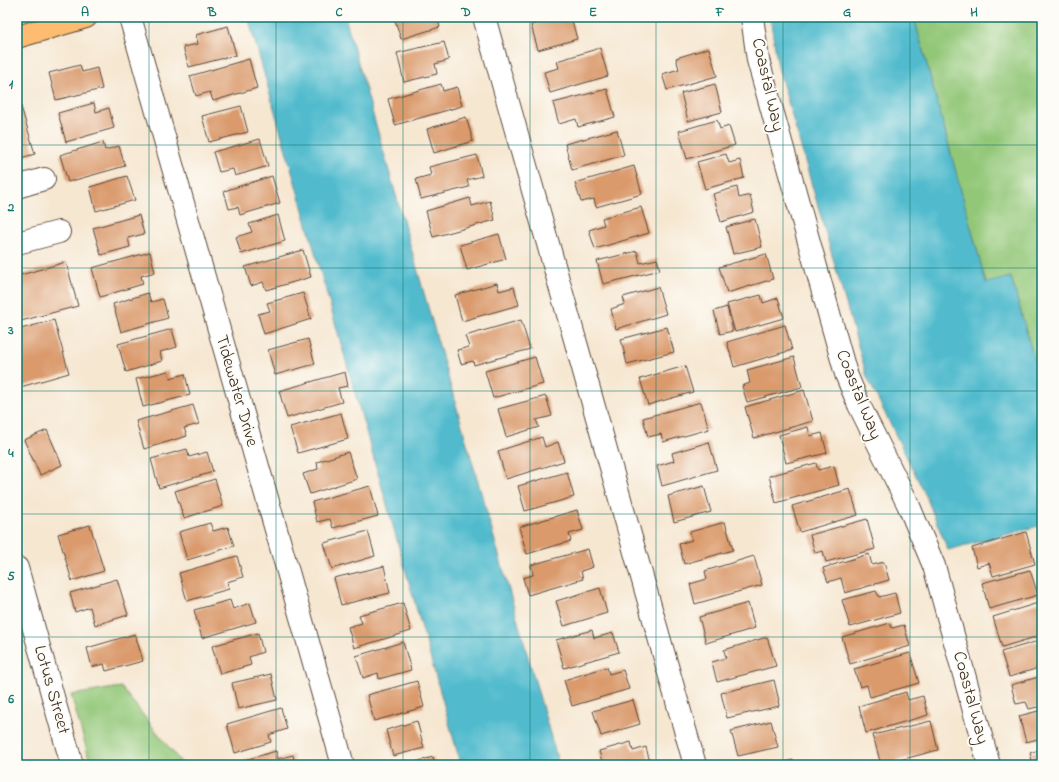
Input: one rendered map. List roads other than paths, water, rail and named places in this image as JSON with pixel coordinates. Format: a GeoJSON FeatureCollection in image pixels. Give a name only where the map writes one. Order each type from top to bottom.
{"type":"FeatureCollection","features":[{"type":"Feature","properties":{"kind":"main road"},"geometry":{"type":"LineString","coordinates":[[17,37],[86,17]]}},
{"type":"Feature","properties":{"kind":"street","name":"Tidewater Drive"},"geometry":{"type":"LineString","coordinates":[[130,17],[343,765]]}},
{"type":"Feature","properties":{"kind":"street"},"geometry":{"type":"LineString","coordinates":[[484,17],[695,765]]}},
{"type":"Feature","properties":{"kind":"street","name":"Coastal Way"},"geometry":{"type":"LineString","coordinates":[[752,17],[759,67],[846,374],[859,405],[908,504],[934,566],[989,765]]}},
{"type":"Feature","properties":{"kind":"street"},"geometry":{"type":"LineString","coordinates":[[17,187],[44,179]]}},
{"type":"Feature","properties":{"kind":"street"},"geometry":{"type":"LineString","coordinates":[[17,243],[59,232]]}},
{"type":"Feature","properties":{"kind":"street","name":"Lotus Street"},"geometry":{"type":"LineString","coordinates":[[17,568],[72,765]]}},
{"type":"Feature","properties":{"kind":"water"},"geometry":{"type":"Polygon","coordinates":[[[248,17],[345,17],[559,765],[461,765],[248,17]]]}},
{"type":"Feature","properties":{"kind":"water"},"geometry":{"type":"Polygon","coordinates":[[[770,17],[914,17],[986,283],[1011,277],[1042,387],[1042,525],[948,550],[925,494],[867,377],[778,67],[770,17]]]}}]}
